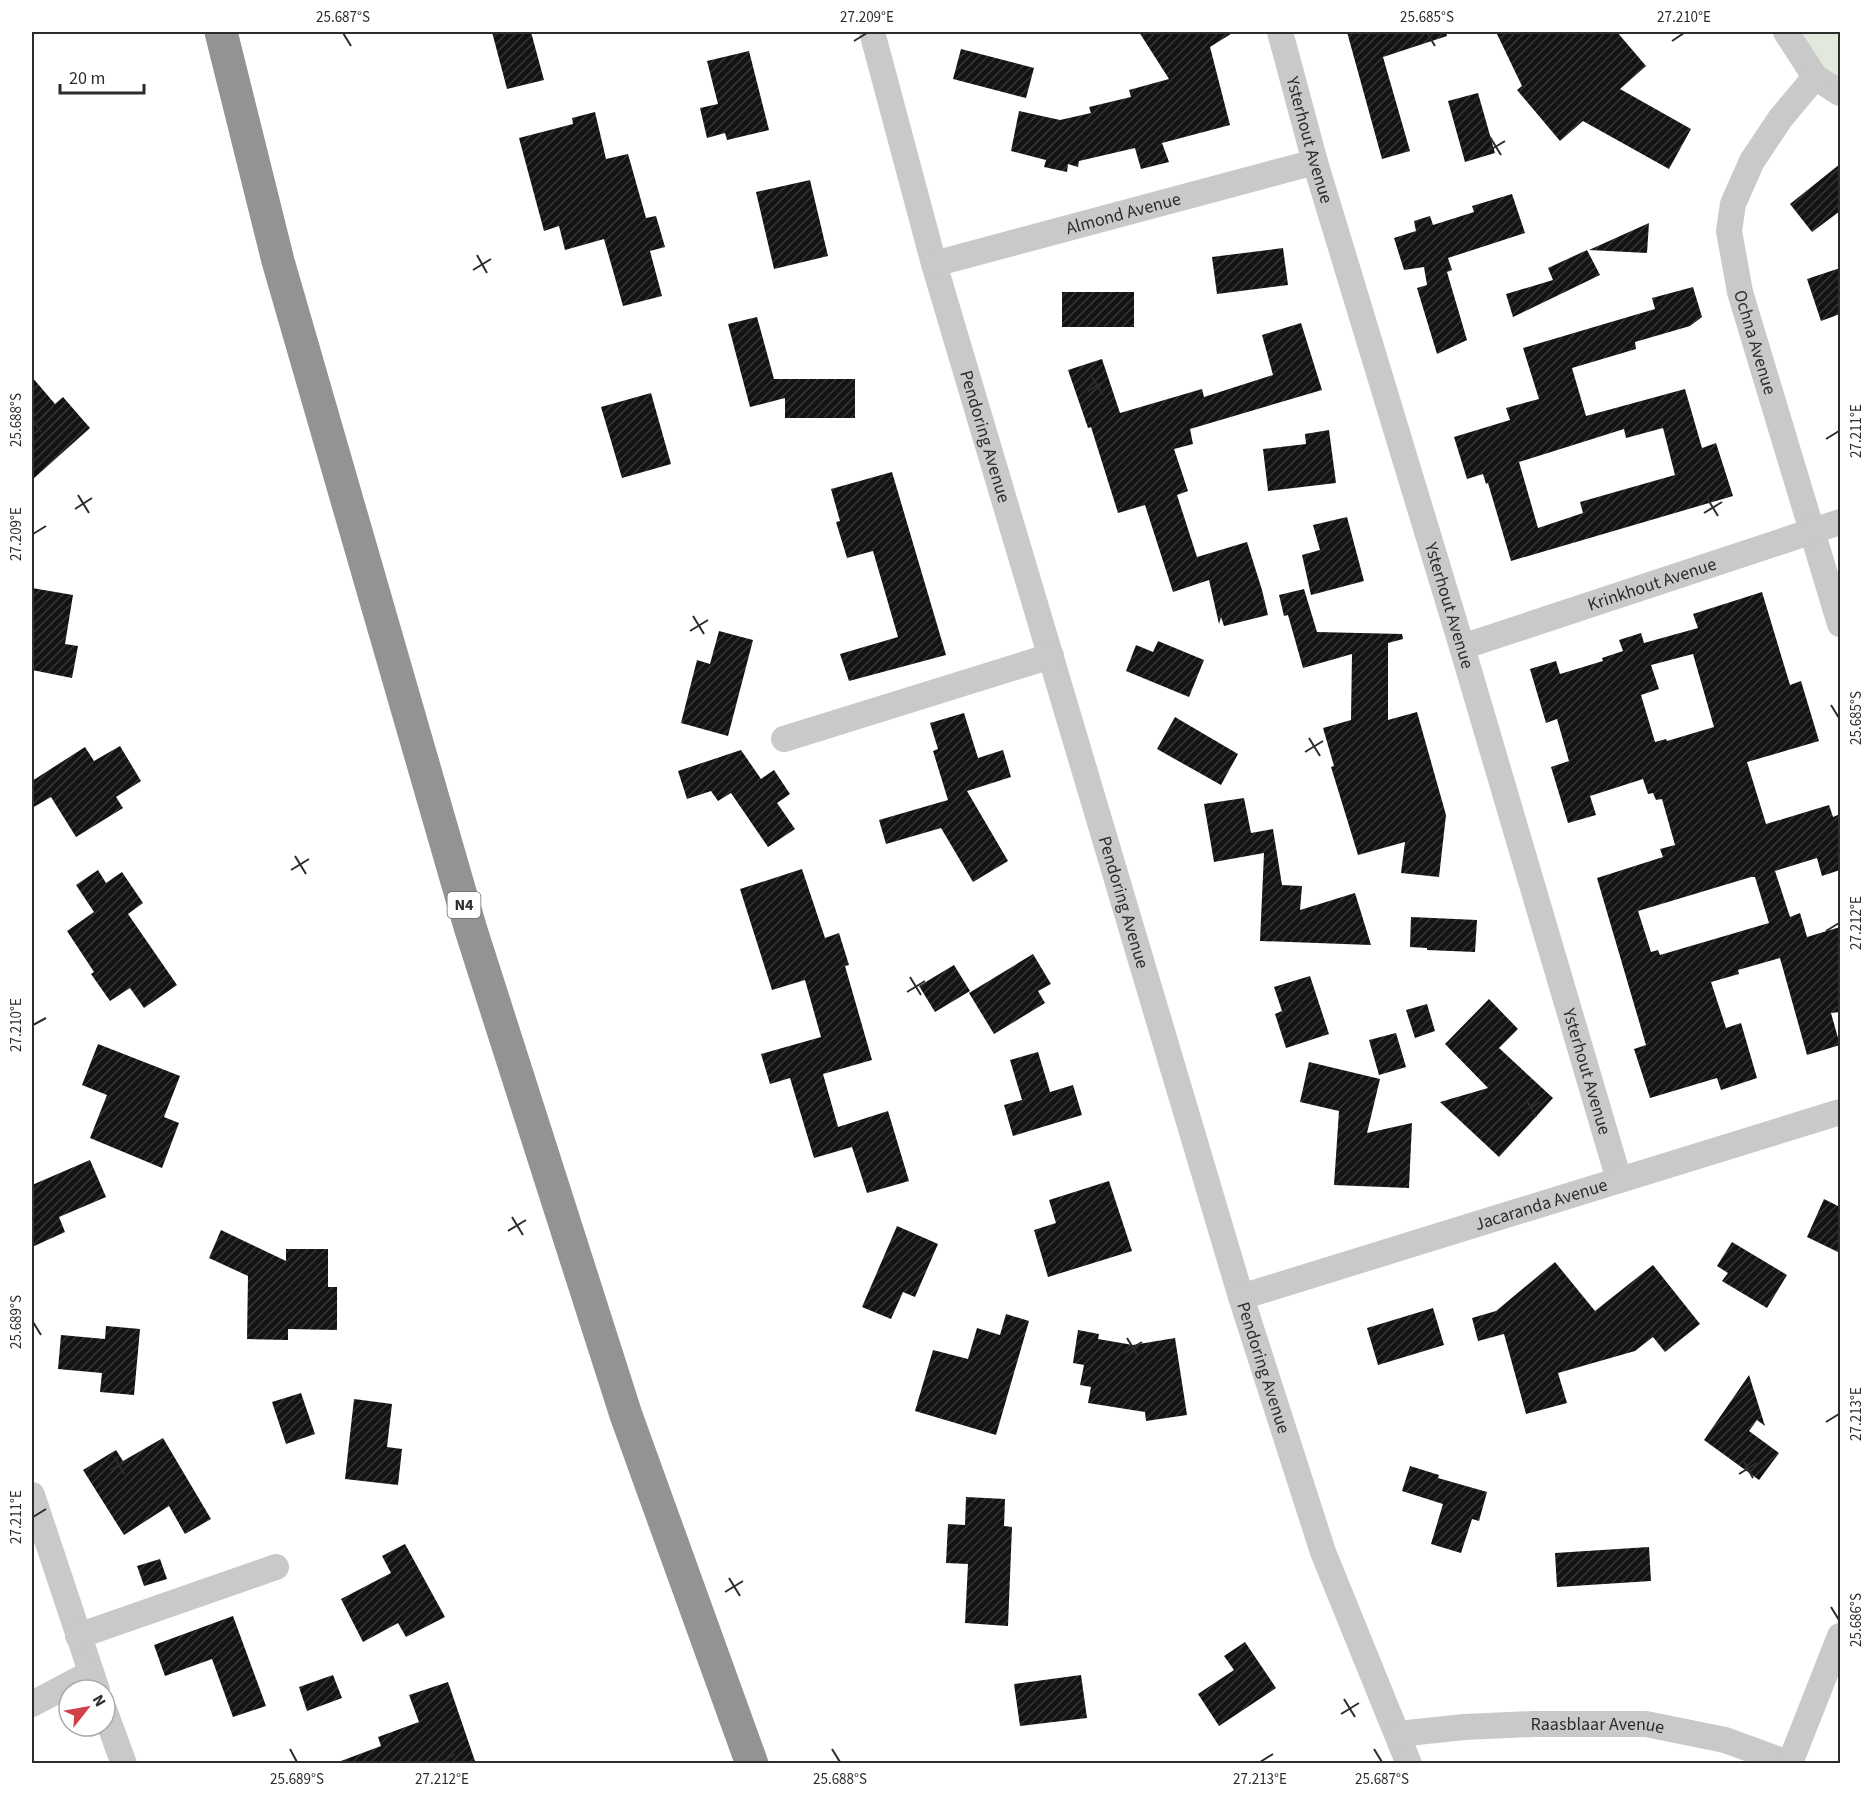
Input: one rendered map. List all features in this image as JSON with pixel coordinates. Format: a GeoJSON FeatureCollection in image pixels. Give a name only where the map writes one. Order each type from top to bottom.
{"type":"FeatureCollection","features":[{"type":"Feature","properties":{"kind":"highway","name":"N4"},"geometry":{"type":"LineString","coordinates":[[221,32],[278,261],[471,930],[626,1415],[752,1764]]}},
{"type":"Feature","properties":{"kind":"street","name":"Pendoring Avenue"},"geometry":{"type":"LineString","coordinates":[[873,32],[934,264],[1240,1297],[1323,1552],[1409,1764]]}},
{"type":"Feature","properties":{"kind":"street","name":"Ysterhout Avenue"},"geometry":{"type":"LineString","coordinates":[[1280,32],[1315,162],[1462,647],[1619,1179]]}},
{"type":"Feature","properties":{"kind":"street"},"geometry":{"type":"LineString","coordinates":[[1786,32],[1815,77],[1840,93]]}},
{"type":"Feature","properties":{"kind":"street","name":"Ochna Avenue"},"geometry":{"type":"LineString","coordinates":[[1815,77],[1780,119],[1752,161],[1733,204],[1729,231],[1740,292],[1840,624]]}},
{"type":"Feature","properties":{"kind":"street","name":"Almond Avenue"},"geometry":{"type":"LineString","coordinates":[[934,264],[1315,162]]}},
{"type":"Feature","properties":{"kind":"street","name":"Krinkhout Avenue"},"geometry":{"type":"LineString","coordinates":[[1462,647],[1840,522]]}},
{"type":"Feature","properties":{"kind":"street"},"geometry":{"type":"LineString","coordinates":[[784,739],[1051,656]]}},
{"type":"Feature","properties":{"kind":"street","name":"Jacaranda Avenue"},"geometry":{"type":"LineString","coordinates":[[1240,1297],[1840,1112]]}},
{"type":"Feature","properties":{"kind":"street"},"geometry":{"type":"LineString","coordinates":[[32,1495],[93,1678]]}},
{"type":"Feature","properties":{"kind":"street"},"geometry":{"type":"LineString","coordinates":[[78,1636],[276,1567]]}},
{"type":"Feature","properties":{"kind":"street"},"geometry":{"type":"LineString","coordinates":[[1790,1763],[1840,1636]]}},
{"type":"Feature","properties":{"kind":"street"},"geometry":{"type":"LineString","coordinates":[[32,1704],[57,1695]]}},
{"type":"Feature","properties":{"kind":"street","name":"Raasblaar Avenue"},"geometry":{"type":"LineString","coordinates":[[1398,1734],[1464,1727],[1534,1724],[1646,1724],[1725,1740],[1790,1763]]}},
{"type":"Feature","properties":{"kind":"street"},"geometry":{"type":"LineString","coordinates":[[114,1738],[124,1764]]}},
{"type":"Feature","properties":{"kind":"shaded area"},"geometry":{"type":"Polygon","coordinates":[[[1776,32],[1840,32],[1840,98],[1776,32]]]}},
{"type":"Feature","properties":{"kind":"building"},"geometry":{"type":"Polygon","coordinates":[[[492,32],[531,32],[544,80],[507,89],[492,32]]]}},
{"type":"Feature","properties":{"kind":"building"},"geometry":{"type":"Polygon","coordinates":[[[1139,32],[1234,32],[1210,47],[1230,125],[1162,143],[1169,162],[1141,169],[1135,148],[1079,161],[1078,167],[1068,164],[1067,172],[1044,167],[1046,160],[1011,151],[1019,111],[1060,120],[1091,113],[1089,107],[1131,97],[1129,90],[1169,79],[1139,32]]]}},
{"type":"Feature","properties":{"kind":"building"},"geometry":{"type":"Polygon","coordinates":[[[1347,32],[1446,32],[1447,36],[1383,57],[1410,151],[1382,159],[1347,32]]]}},
{"type":"Feature","properties":{"kind":"building"},"geometry":{"type":"Polygon","coordinates":[[[1496,32],[1617,32],[1646,66],[1620,89],[1691,129],[1669,169],[1583,121],[1560,141],[1517,90],[1522,86],[1496,32]]]}},
{"type":"Feature","properties":{"kind":"building"},"geometry":{"type":"Polygon","coordinates":[[[961,49],[1034,68],[1026,98],[953,79],[961,49]]]}},
{"type":"Feature","properties":{"kind":"building"},"geometry":{"type":"Polygon","coordinates":[[[749,51],[769,130],[727,140],[725,133],[707,138],[700,108],[718,104],[707,61],[749,51]]]}},
{"type":"Feature","properties":{"kind":"building"},"geometry":{"type":"Polygon","coordinates":[[[1478,93],[1495,153],[1465,162],[1448,101],[1478,93]]]}},
{"type":"Feature","properties":{"kind":"building"},"geometry":{"type":"Polygon","coordinates":[[[595,112],[606,159],[628,154],[646,218],[656,216],[665,247],[650,251],[662,296],[623,306],[604,239],[565,250],[559,226],[544,231],[519,138],[573,124],[572,118],[595,112]]]}},
{"type":"Feature","properties":{"kind":"building"},"geometry":{"type":"Polygon","coordinates":[[[1840,164],[1840,211],[1812,232],[1790,204],[1840,164]]]}},
{"type":"Feature","properties":{"kind":"building"},"geometry":{"type":"Polygon","coordinates":[[[810,180],[828,256],[774,269],[756,192],[810,180]]]}},
{"type":"Feature","properties":{"kind":"building"},"geometry":{"type":"Polygon","coordinates":[[[1512,194],[1525,233],[1448,258],[1452,270],[1447,272],[1467,340],[1437,354],[1417,288],[1427,285],[1424,267],[1404,270],[1394,238],[1416,231],[1414,221],[1430,216],[1433,225],[1474,212],[1472,206],[1512,194]]]}},
{"type":"Feature","properties":{"kind":"building"},"geometry":{"type":"Polygon","coordinates":[[[1649,223],[1647,253],[1589,250],[1649,223]]]}},
{"type":"Feature","properties":{"kind":"building"},"geometry":{"type":"Polygon","coordinates":[[[1283,248],[1288,285],[1217,294],[1212,257],[1283,248]]]}},
{"type":"Feature","properties":{"kind":"building"},"geometry":{"type":"Polygon","coordinates":[[[1587,250],[1600,275],[1513,317],[1506,294],[1553,280],[1548,268],[1587,250]]]}},
{"type":"Feature","properties":{"kind":"building"},"geometry":{"type":"Polygon","coordinates":[[[1840,268],[1840,314],[1821,321],[1807,279],[1840,268]]]}},
{"type":"Feature","properties":{"kind":"building"},"geometry":{"type":"Polygon","coordinates":[[[1693,287],[1702,317],[1690,326],[1635,342],[1636,349],[1572,368],[1586,416],[1685,389],[1702,448],[1716,443],[1733,496],[1511,561],[1488,483],[1486,484],[1483,474],[1467,479],[1454,437],[1510,420],[1506,408],[1539,399],[1523,348],[1655,309],[1652,298],[1693,287]],[[1663,428],[1626,438],[1624,429],[1519,462],[1538,528],[1583,513],[1580,502],[1675,475],[1663,428]]]}},
{"type":"Feature","properties":{"kind":"building"},"geometry":{"type":"Polygon","coordinates":[[[1062,292],[1134,292],[1134,327],[1062,327],[1062,292]]]}},
{"type":"Feature","properties":{"kind":"building"},"geometry":{"type":"Polygon","coordinates":[[[757,317],[774,379],[855,379],[855,418],[785,418],[785,398],[750,407],[728,324],[757,317]]]}},
{"type":"Feature","properties":{"kind":"building"},"geometry":{"type":"Polygon","coordinates":[[[1301,323],[1322,390],[1190,429],[1193,444],[1174,449],[1188,491],[1177,495],[1197,557],[1247,542],[1262,590],[1268,615],[1224,626],[1221,617],[1219,624],[1209,580],[1173,592],[1145,505],[1118,513],[1091,427],[1088,428],[1068,370],[1102,359],[1120,413],[1202,389],[1204,397],[1273,375],[1262,335],[1301,323]]]}},
{"type":"Feature","properties":{"kind":"building"},"geometry":{"type":"Polygon","coordinates":[[[32,377],[55,404],[63,397],[90,428],[32,480],[32,377]]]}},
{"type":"Feature","properties":{"kind":"building"},"geometry":{"type":"Polygon","coordinates":[[[651,393],[671,464],[622,478],[601,407],[651,393]]]}},
{"type":"Feature","properties":{"kind":"building"},"geometry":{"type":"Polygon","coordinates":[[[1329,430],[1336,483],[1268,491],[1263,449],[1306,444],[1305,434],[1329,430]]]}},
{"type":"Feature","properties":{"kind":"building"},"geometry":{"type":"Polygon","coordinates":[[[892,472],[946,655],[849,681],[840,654],[898,637],[873,551],[847,558],[836,522],[840,521],[831,489],[892,472]]]}},
{"type":"Feature","properties":{"kind":"building"},"geometry":{"type":"Polygon","coordinates":[[[1347,517],[1364,581],[1311,595],[1302,555],[1320,550],[1313,525],[1347,517]]]}},
{"type":"Feature","properties":{"kind":"building"},"geometry":{"type":"Polygon","coordinates":[[[32,588],[73,595],[65,644],[78,646],[72,678],[32,670],[32,588]]]}},
{"type":"Feature","properties":{"kind":"building"},"geometry":{"type":"Polygon","coordinates":[[[1304,589],[1317,632],[1402,634],[1403,639],[1388,643],[1388,720],[1417,712],[1446,815],[1439,877],[1401,873],[1405,842],[1358,855],[1331,767],[1334,766],[1323,728],[1351,720],[1352,654],[1303,668],[1288,615],[1284,616],[1279,595],[1304,589]]]}},
{"type":"Feature","properties":{"kind":"building"},"geometry":{"type":"Polygon","coordinates":[[[1762,592],[1790,685],[1801,681],[1819,741],[1747,762],[1766,824],[1829,805],[1833,817],[1840,814],[1840,870],[1822,876],[1817,858],[1775,871],[1790,917],[1800,913],[1807,937],[1840,927],[1840,1012],[1831,1013],[1840,1045],[1807,1055],[1780,958],[1738,970],[1739,974],[1711,982],[1726,1028],[1741,1023],[1757,1078],[1721,1090],[1717,1078],[1650,1098],[1634,1049],[1646,1045],[1597,878],[1663,857],[1660,849],[1675,845],[1662,799],[1656,800],[1653,793],[1648,794],[1643,779],[1590,796],[1596,815],[1568,823],[1551,767],[1569,761],[1557,719],[1546,723],[1530,669],[1556,661],[1560,674],[1603,661],[1602,658],[1623,651],[1619,640],[1641,633],[1644,643],[1698,628],[1693,614],[1762,592]],[[1693,654],[1651,665],[1659,689],[1641,695],[1655,742],[1666,739],[1667,741],[1714,727],[1693,654]],[[1755,877],[1638,911],[1651,952],[1658,950],[1660,955],[1769,923],[1755,877]]]}},
{"type":"Feature","properties":{"kind":"building"},"geometry":{"type":"Polygon","coordinates":[[[719,631],[753,640],[728,736],[681,723],[697,660],[710,664],[719,631]]]}},
{"type":"Feature","properties":{"kind":"building"},"geometry":{"type":"Polygon","coordinates":[[[1158,641],[1204,660],[1189,697],[1126,671],[1136,645],[1153,652],[1158,641]]]}},
{"type":"Feature","properties":{"kind":"building"},"geometry":{"type":"Polygon","coordinates":[[[964,713],[978,758],[1003,750],[1011,777],[967,791],[1008,861],[973,882],[941,828],[886,844],[879,820],[948,800],[933,751],[938,749],[930,723],[964,713]]]}},
{"type":"Feature","properties":{"kind":"building"},"geometry":{"type":"Polygon","coordinates":[[[1175,717],[1238,754],[1221,785],[1157,749],[1175,717]]]}},
{"type":"Feature","properties":{"kind":"building"},"geometry":{"type":"Polygon","coordinates":[[[120,746],[141,781],[116,797],[123,808],[76,837],[51,797],[32,808],[32,781],[85,747],[94,761],[120,746]]]}},
{"type":"Feature","properties":{"kind":"building"},"geometry":{"type":"Polygon","coordinates":[[[741,750],[761,779],[774,770],[790,794],[777,803],[795,829],[768,847],[731,793],[718,801],[711,791],[687,799],[678,771],[741,750]]]}},
{"type":"Feature","properties":{"kind":"building"},"geometry":{"type":"Polygon","coordinates":[[[1244,798],[1251,833],[1273,829],[1282,885],[1302,886],[1300,910],[1355,893],[1371,945],[1260,941],[1264,853],[1214,862],[1204,804],[1244,798]]]}},
{"type":"Feature","properties":{"kind":"building"},"geometry":{"type":"Polygon","coordinates":[[[802,869],[825,938],[839,933],[849,965],[845,966],[872,1060],[823,1074],[838,1127],[888,1111],[909,1181],[867,1193],[852,1147],[814,1158],[790,1078],[770,1084],[761,1054],[821,1037],[805,980],[772,990],[740,889],[802,869]]]}},
{"type":"Feature","properties":{"kind":"building"},"geometry":{"type":"Polygon","coordinates":[[[98,870],[106,883],[122,872],[143,903],[128,914],[177,985],[144,1008],[130,988],[110,1001],[91,974],[94,972],[67,931],[94,912],[76,885],[98,870]]]}},
{"type":"Feature","properties":{"kind":"building"},"geometry":{"type":"Polygon","coordinates":[[[1411,917],[1477,920],[1475,952],[1410,947],[1411,917]]]}},
{"type":"Feature","properties":{"kind":"building"},"geometry":{"type":"Polygon","coordinates":[[[1033,954],[1051,984],[1038,991],[1045,1003],[994,1034],[969,993],[1033,954]]]}},
{"type":"Feature","properties":{"kind":"building"},"geometry":{"type":"Polygon","coordinates":[[[954,965],[970,991],[935,1012],[919,986],[954,965]]]}},
{"type":"Feature","properties":{"kind":"building"},"geometry":{"type":"Polygon","coordinates":[[[1310,976],[1329,1034],[1286,1048],[1275,1014],[1282,1011],[1274,987],[1310,976]]]}},
{"type":"Feature","properties":{"kind":"building"},"geometry":{"type":"Polygon","coordinates":[[[1489,999],[1518,1029],[1499,1048],[1553,1098],[1499,1157],[1440,1102],[1488,1088],[1445,1044],[1489,999]]]}},
{"type":"Feature","properties":{"kind":"building"},"geometry":{"type":"Polygon","coordinates":[[[1427,1004],[1435,1031],[1415,1038],[1406,1010],[1427,1004]]]}},
{"type":"Feature","properties":{"kind":"building"},"geometry":{"type":"Polygon","coordinates":[[[1396,1033],[1406,1067],[1379,1075],[1369,1040],[1396,1033]]]}},
{"type":"Feature","properties":{"kind":"building"},"geometry":{"type":"Polygon","coordinates":[[[98,1044],[180,1076],[164,1117],[179,1123],[162,1168],[90,1138],[107,1095],[82,1085],[98,1044]]]}},
{"type":"Feature","properties":{"kind":"building"},"geometry":{"type":"Polygon","coordinates":[[[1038,1052],[1050,1092],[1073,1085],[1082,1115],[1013,1136],[1004,1105],[1022,1100],[1010,1060],[1038,1052]]]}},
{"type":"Feature","properties":{"kind":"building"},"geometry":{"type":"Polygon","coordinates":[[[1309,1062],[1380,1079],[1367,1133],[1412,1123],[1409,1188],[1334,1185],[1339,1111],[1300,1102],[1309,1062]]]}},
{"type":"Feature","properties":{"kind":"building"},"geometry":{"type":"Polygon","coordinates":[[[90,1160],[106,1197],[59,1217],[65,1232],[32,1247],[32,1185],[90,1160]]]}},
{"type":"Feature","properties":{"kind":"building"},"geometry":{"type":"Polygon","coordinates":[[[1109,1181],[1132,1251],[1048,1277],[1034,1230],[1056,1223],[1049,1200],[1109,1181]]]}},
{"type":"Feature","properties":{"kind":"building"},"geometry":{"type":"Polygon","coordinates":[[[1824,1199],[1840,1207],[1840,1253],[1807,1237],[1824,1199]]]}},
{"type":"Feature","properties":{"kind":"building"},"geometry":{"type":"Polygon","coordinates":[[[897,1226],[938,1244],[915,1297],[903,1292],[891,1319],[862,1307],[897,1226]]]}},
{"type":"Feature","properties":{"kind":"building"},"geometry":{"type":"Polygon","coordinates":[[[221,1230],[286,1261],[286,1249],[328,1249],[328,1287],[337,1287],[337,1330],[288,1329],[288,1340],[247,1339],[248,1276],[209,1258],[221,1230]]]}},
{"type":"Feature","properties":{"kind":"building"},"geometry":{"type":"Polygon","coordinates":[[[1732,1242],[1787,1275],[1767,1308],[1722,1281],[1728,1273],[1717,1266],[1732,1242]]]}},
{"type":"Feature","properties":{"kind":"building"},"geometry":{"type":"Polygon","coordinates":[[[1555,1262],[1595,1311],[1653,1265],[1700,1324],[1665,1352],[1653,1337],[1635,1351],[1558,1373],[1567,1403],[1526,1414],[1504,1334],[1478,1341],[1472,1318],[1496,1311],[1555,1262]]]}},
{"type":"Feature","properties":{"kind":"building"},"geometry":{"type":"Polygon","coordinates":[[[1433,1308],[1444,1345],[1378,1365],[1367,1328],[1433,1308]]]}},
{"type":"Feature","properties":{"kind":"building"},"geometry":{"type":"Polygon","coordinates":[[[1006,1314],[1029,1321],[996,1435],[915,1411],[933,1350],[968,1359],[977,1328],[1000,1335],[1006,1314]]]}},
{"type":"Feature","properties":{"kind":"building"},"geometry":{"type":"Polygon","coordinates":[[[106,1326],[140,1329],[134,1395],[100,1392],[102,1373],[58,1369],[61,1335],[105,1339],[106,1326]]]}},
{"type":"Feature","properties":{"kind":"building"},"geometry":{"type":"Polygon","coordinates":[[[1078,1330],[1099,1334],[1098,1339],[1133,1345],[1175,1338],[1187,1415],[1146,1421],[1145,1412],[1088,1403],[1091,1387],[1080,1385],[1084,1365],[1073,1363],[1078,1330]]]}},
{"type":"Feature","properties":{"kind":"building"},"geometry":{"type":"Polygon","coordinates":[[[1749,1375],[1765,1426],[1757,1420],[1749,1431],[1779,1453],[1759,1480],[1704,1440],[1749,1375]]]}},
{"type":"Feature","properties":{"kind":"building"},"geometry":{"type":"Polygon","coordinates":[[[301,1393],[315,1434],[286,1444],[272,1402],[301,1393]]]}},
{"type":"Feature","properties":{"kind":"building"},"geometry":{"type":"Polygon","coordinates":[[[354,1399],[392,1404],[387,1447],[402,1449],[398,1485],[345,1479],[354,1399]]]}},
{"type":"Feature","properties":{"kind":"building"},"geometry":{"type":"Polygon","coordinates":[[[163,1438],[211,1519],[185,1534],[169,1506],[124,1535],[83,1470],[116,1450],[123,1461],[163,1438]]]}},
{"type":"Feature","properties":{"kind":"building"},"geometry":{"type":"Polygon","coordinates":[[[1410,1466],[1439,1475],[1438,1478],[1487,1492],[1479,1521],[1472,1519],[1461,1553],[1431,1544],[1443,1504],[1402,1491],[1410,1466]]]}},
{"type":"Feature","properties":{"kind":"building"},"geometry":{"type":"Polygon","coordinates":[[[966,1497],[1005,1499],[1004,1526],[1012,1527],[1008,1626],[965,1623],[968,1564],[946,1563],[948,1524],[965,1525],[966,1497]]]}},
{"type":"Feature","properties":{"kind":"building"},"geometry":{"type":"Polygon","coordinates":[[[405,1544],[445,1617],[406,1637],[398,1623],[363,1642],[341,1599],[391,1573],[382,1556],[405,1544]]]}},
{"type":"Feature","properties":{"kind":"building"},"geometry":{"type":"Polygon","coordinates":[[[1649,1547],[1651,1581],[1557,1587],[1555,1553],[1649,1547]]]}},
{"type":"Feature","properties":{"kind":"building"},"geometry":{"type":"Polygon","coordinates":[[[160,1559],[167,1579],[144,1586],[137,1566],[160,1559]]]}},
{"type":"Feature","properties":{"kind":"building"},"geometry":{"type":"Polygon","coordinates":[[[233,1616],[266,1706],[233,1717],[212,1659],[165,1676],[154,1645],[233,1616]]]}},
{"type":"Feature","properties":{"kind":"building"},"geometry":{"type":"Polygon","coordinates":[[[1245,1642],[1276,1688],[1219,1726],[1198,1694],[1234,1670],[1224,1656],[1245,1642]]]}},
{"type":"Feature","properties":{"kind":"building"},"geometry":{"type":"Polygon","coordinates":[[[333,1675],[342,1698],[307,1711],[299,1687],[333,1675]]]}},
{"type":"Feature","properties":{"kind":"building"},"geometry":{"type":"Polygon","coordinates":[[[1081,1675],[1087,1718],[1020,1726],[1014,1684],[1081,1675]]]}},
{"type":"Feature","properties":{"kind":"building"},"geometry":{"type":"Polygon","coordinates":[[[448,1682],[476,1764],[342,1764],[341,1761],[381,1746],[378,1737],[419,1722],[409,1695],[448,1682]]]}}]}
